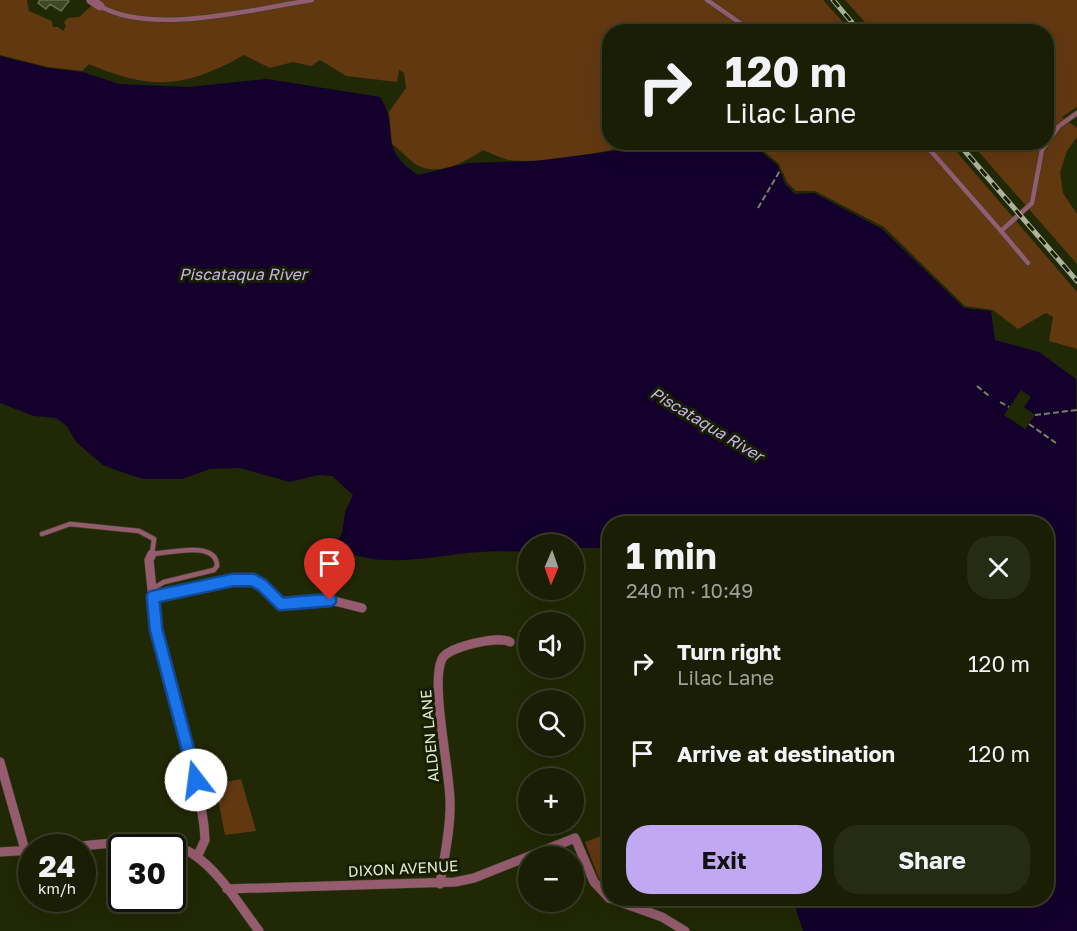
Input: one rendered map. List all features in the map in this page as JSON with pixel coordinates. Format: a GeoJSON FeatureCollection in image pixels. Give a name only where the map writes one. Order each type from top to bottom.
{"type":"FeatureCollection","features":[{"type":"Feature","properties":{"kind":"street"},"geometry":{"type":"LineString","coordinates":[[91,0],[100,6]]}},
{"type":"Feature","properties":{"kind":"street"},"geometry":{"type":"LineString","coordinates":[[152,554],[149,560],[156,629],[201,803],[205,840],[197,857]]}},
{"type":"Feature","properties":{"kind":"street"},"geometry":{"type":"LineString","coordinates":[[152,593],[233,580],[253,580],[262,585],[281,604],[330,600],[362,608]]}},
{"type":"Feature","properties":{"kind":"street","name":"ALDEN LANE"},"geometry":{"type":"LineString","coordinates":[[440,884],[450,799],[441,713],[441,662],[444,655],[455,649],[497,639],[510,642]]}},
{"type":"Feature","properties":{"kind":"street"},"geometry":{"type":"LineString","coordinates":[[0,762],[23,834]]}},
{"type":"Feature","properties":{"kind":"street","name":"DIXON AVENUE"},"geometry":{"type":"LineString","coordinates":[[227,889],[440,884],[474,878],[575,838],[594,882],[602,891]]}},
{"type":"Feature","properties":{"kind":"street"},"geometry":{"type":"LineString","coordinates":[[96,846],[159,843],[181,847],[197,857],[227,889],[259,931]]}},
{"type":"Feature","properties":{"kind":"street"},"geometry":{"type":"LineString","coordinates":[[0,852],[18,851]]}},
{"type":"Feature","properties":{"kind":"street","name":"DIXON AVENUE"},"geometry":{"type":"LineString","coordinates":[[633,906],[662,916],[685,931]]}},
{"type":"Feature","properties":{"kind":"lane"},"geometry":{"type":"LineString","coordinates":[[100,6],[124,17],[159,20],[255,10],[312,0]]}},
{"type":"Feature","properties":{"kind":"lane"},"geometry":{"type":"LineString","coordinates":[[707,0],[742,24]]}},
{"type":"Feature","properties":{"kind":"lane"},"geometry":{"type":"LineString","coordinates":[[1054,133],[1059,126],[1077,113]]}},
{"type":"Feature","properties":{"kind":"lane"},"geometry":{"type":"LineString","coordinates":[[929,150],[1028,263]]}},
{"type":"Feature","properties":{"kind":"lane"},"geometry":{"type":"LineString","coordinates":[[1001,231],[1032,203],[1042,150]]}},
{"type":"Feature","properties":{"kind":"lane"},"geometry":{"type":"LineString","coordinates":[[42,534],[70,525],[139,531],[154,539],[152,554],[207,551],[216,556],[217,562],[214,570],[165,582],[152,593]]}},
{"type":"Feature","properties":{"kind":"path"},"geometry":{"type":"LineString","coordinates":[[758,208],[782,169]]}},
{"type":"Feature","properties":{"kind":"path"},"geometry":{"type":"LineString","coordinates":[[977,386],[989,396]]}},
{"type":"Feature","properties":{"kind":"path"},"geometry":{"type":"LineString","coordinates":[[1000,402],[1009,407]]}},
{"type":"Feature","properties":{"kind":"path"},"geometry":{"type":"LineString","coordinates":[[1035,415],[1077,410]]}},
{"type":"Feature","properties":{"kind":"path"},"geometry":{"type":"LineString","coordinates":[[1029,423],[1056,443]]}},
{"type":"Feature","properties":{"kind":"shaded area"},"geometry":{"type":"Polygon","coordinates":[[[0,0],[27,0],[29,11],[52,21],[53,27],[58,27],[63,31],[66,26],[64,22],[68,18],[79,17],[98,0],[823,0],[845,24],[602,24],[602,150],[610,150],[553,159],[521,161],[509,160],[483,150],[454,166],[437,169],[421,167],[392,144],[389,112],[406,88],[404,73],[399,70],[397,82],[346,76],[320,60],[311,66],[293,62],[270,68],[244,55],[204,74],[168,82],[150,82],[111,73],[89,64],[82,71],[48,67],[0,55],[0,0]]]}},
{"type":"Feature","properties":{"kind":"shaded area"},"geometry":{"type":"Polygon","coordinates":[[[845,0],[1077,0],[1077,107],[1062,117],[1077,128],[1077,137],[1067,151],[1060,172],[1063,193],[1077,214],[1077,264],[977,150],[1054,150],[1054,24],[867,24],[845,0]]]}},
{"type":"Feature","properties":{"kind":"shaded area"},"geometry":{"type":"Polygon","coordinates":[[[762,150],[955,150],[1077,292],[1077,349],[1049,341],[1053,317],[1046,313],[1018,329],[993,310],[965,306],[884,227],[815,191],[796,191],[787,182],[779,164],[762,150]]]}},
{"type":"Feature","properties":{"kind":"shaded area"},"geometry":{"type":"Polygon","coordinates":[[[241,779],[256,831],[225,835],[215,784],[241,779]]]}},
{"type":"Feature","properties":{"kind":"shaded area"},"geometry":{"type":"Polygon","coordinates":[[[602,836],[602,878],[599,879],[585,842],[602,836]]]}},
{"type":"Feature","properties":{"kind":"water","name":"Piscataqua River"},"geometry":{"type":"Polygon","coordinates":[[[0,56],[48,68],[83,72],[119,84],[188,87],[267,79],[380,97],[386,108],[393,146],[397,155],[418,175],[468,163],[536,161],[620,150],[759,150],[778,166],[785,184],[795,194],[814,193],[882,229],[964,308],[991,311],[995,340],[1039,352],[1076,379],[1077,931],[803,931],[795,906],[1054,906],[1054,516],[602,516],[602,548],[584,548],[584,534],[518,534],[518,552],[381,560],[348,552],[335,544],[342,534],[345,512],[353,495],[332,476],[318,475],[290,482],[240,468],[210,469],[182,479],[144,479],[103,465],[76,442],[67,426],[56,418],[34,416],[0,403],[0,56]]]}},
{"type":"Feature","properties":{"kind":"pier"},"geometry":{"type":"Polygon","coordinates":[[[1021,390],[1031,397],[1024,407],[1035,415],[1025,429],[1004,415],[1021,390]]]}},
{"type":"Feature","properties":{"kind":"building"},"geometry":{"type":"Polygon","coordinates":[[[40,0],[69,1],[61,11],[50,4],[46,9],[38,3],[40,0]]]}},
{"type":"Feature","properties":{"kind":"railway"},"geometry":{"type":"LineString","coordinates":[[833,0],[853,24]]}},
{"type":"Feature","properties":{"kind":"railway"},"geometry":{"type":"LineString","coordinates":[[964,150],[1077,281]]}},
{"type":"Feature","properties":{"kind":"route"},"geometry":{"type":"LineString","coordinates":[[196,780],[156,629],[153,597],[233,580],[253,580],[262,585],[281,604],[330,600]]}}]}
